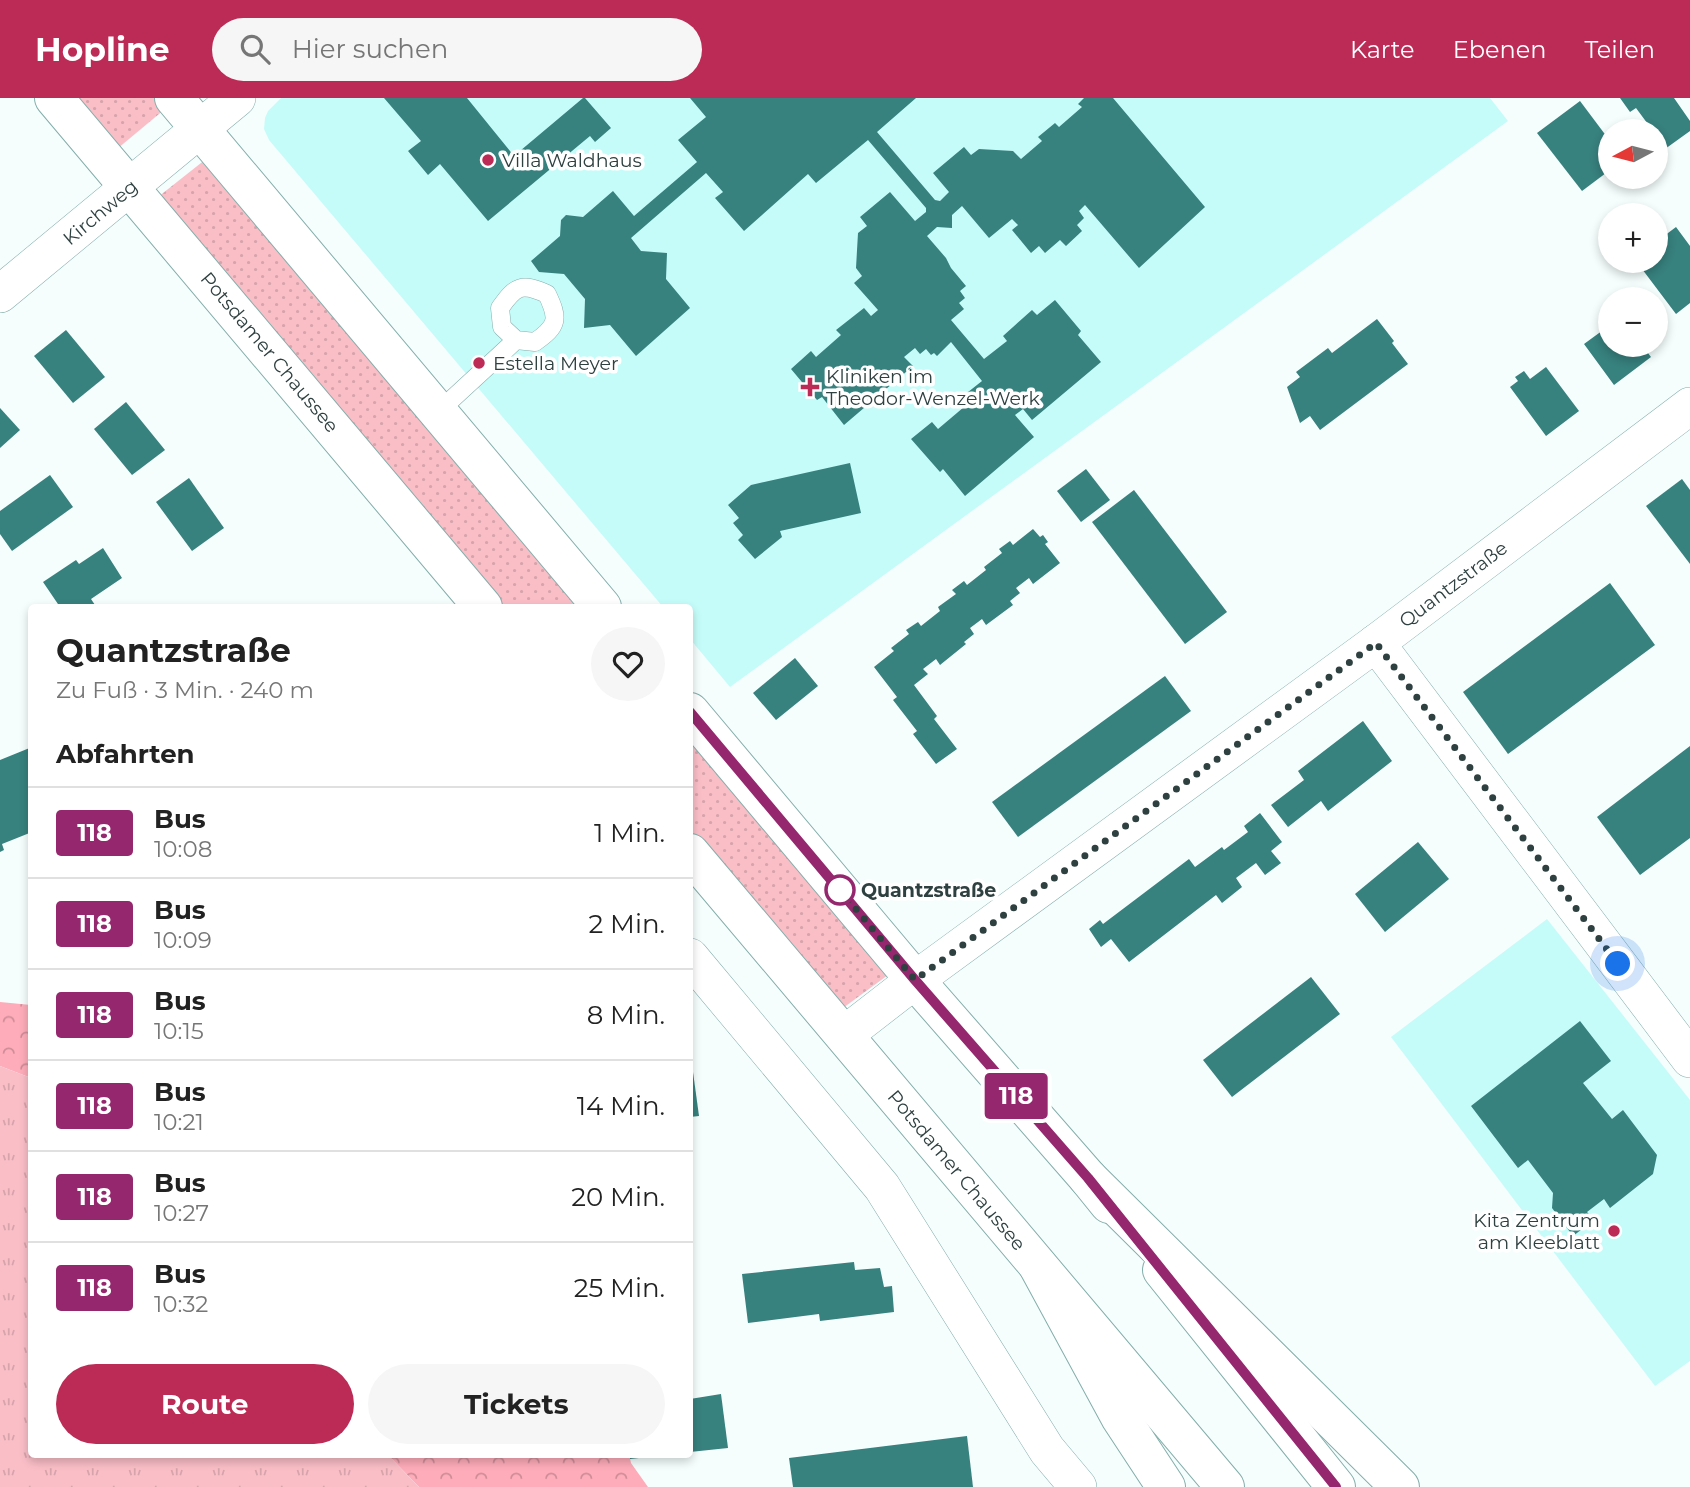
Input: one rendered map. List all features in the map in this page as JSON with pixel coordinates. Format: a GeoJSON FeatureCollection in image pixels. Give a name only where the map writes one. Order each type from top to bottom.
{"type":"FeatureCollection","features":[{"type":"Feature","properties":{"kind":"main road","name":"Potsdamer Chaussee"},"geometry":{"type":"LineString","coordinates":[[54,98],[481,604]]}},
{"type":"Feature","properties":{"kind":"main road"},"geometry":{"type":"LineString","coordinates":[[174,98],[599,604]]}},
{"type":"Feature","properties":{"kind":"main road"},"geometry":{"type":"LineString","coordinates":[[693,716],[915,980],[1088,1178],[1336,1487]]}},
{"type":"Feature","properties":{"kind":"main road","name":"Potsdamer Chaussee"},"geometry":{"type":"LineString","coordinates":[[693,857],[1225,1487]]}},
{"type":"Feature","properties":{"kind":"main road"},"geometry":{"type":"LineString","coordinates":[[1088,1178],[1400,1487]]}},
{"type":"Feature","properties":{"kind":"main road"},"geometry":{"type":"LineString","coordinates":[[1038,1266],[1120,1417],[1166,1487]]}},
{"type":"Feature","properties":{"kind":"street","name":"Kirchweg"},"geometry":{"type":"LineString","coordinates":[[0,295],[237,98]]}},
{"type":"Feature","properties":{"kind":"street","name":"Quantzstraße"},"geometry":{"type":"LineString","coordinates":[[844,1035],[915,980],[1376,643],[1690,406]]}},
{"type":"Feature","properties":{"kind":"street"},"geometry":{"type":"LineString","coordinates":[[1376,643],[1690,1059]]}},
{"type":"Feature","properties":{"kind":"street"},"geometry":{"type":"LineString","coordinates":[[693,961],[882,1187],[1047,1450],[1078,1487]]}},
{"type":"Feature","properties":{"kind":"lane"},"geometry":{"type":"LineString","coordinates":[[438,412],[516,340]]}},
{"type":"Feature","properties":{"kind":"shaded area","name":"Kliniken im Theodor-Wenzel-Werk"},"geometry":{"type":"Polygon","coordinates":[[[281,98],[1490,98],[1508,121],[730,687],[693,643],[693,604],[660,604],[269,140],[264,129],[268,111],[281,98]]]}},
{"type":"Feature","properties":{"kind":"shaded area","name":"Kita Zentrum am Kleeblatt"},"geometry":{"type":"Polygon","coordinates":[[[1547,919],[1690,1100],[1690,1361],[1655,1386],[1391,1037],[1547,919]]]}},
{"type":"Feature","properties":{"kind":"green space"},"geometry":{"type":"Polygon","coordinates":[[[74,98],[156,98],[165,109],[117,149],[74,98]]]}},
{"type":"Feature","properties":{"kind":"green space"},"geometry":{"type":"Polygon","coordinates":[[[206,159],[580,604],[499,604],[158,197],[206,159]]]}},
{"type":"Feature","properties":{"kind":"green space"},"geometry":{"type":"Polygon","coordinates":[[[693,738],[888,975],[843,1008],[838,1007],[693,834],[693,738]]]}},
{"type":"Feature","properties":{"kind":"green space"},"geometry":{"type":"Polygon","coordinates":[[[0,1002],[28,1005],[28,1077],[0,1066],[0,1002]]]}},
{"type":"Feature","properties":{"kind":"green space"},"geometry":{"type":"Polygon","coordinates":[[[0,1066],[28,1077],[28,1458],[391,1458],[419,1487],[0,1487],[0,1066]]]}},
{"type":"Feature","properties":{"kind":"green space"},"geometry":{"type":"Polygon","coordinates":[[[391,1458],[630,1458],[648,1487],[419,1487],[391,1458]]]}},
{"type":"Feature","properties":{"kind":"building","name":"Villa Waldhaus"},"geometry":{"type":"Polygon","coordinates":[[[384,98],[467,98],[514,156],[583,98],[611,128],[595,142],[590,136],[488,221],[440,164],[428,175],[408,151],[421,141],[384,98]]]}},
{"type":"Feature","properties":{"kind":"building"},"geometry":{"type":"Polygon","coordinates":[[[690,98],[916,98],[877,132],[935,200],[940,201],[949,192],[933,173],[964,147],[971,155],[979,149],[1013,151],[1021,159],[1042,141],[1038,137],[1055,123],[1059,127],[1082,107],[1078,104],[1084,98],[1113,98],[1205,207],[1139,268],[1085,205],[1079,211],[1084,218],[1077,225],[1082,231],[1066,246],[1060,240],[1045,253],[1039,246],[1031,253],[1012,230],[1018,225],[1012,219],[989,238],[962,206],[952,215],[952,228],[937,227],[927,236],[966,286],[960,291],[965,298],[959,303],[964,309],[951,320],[984,359],[1007,341],[1003,336],[1032,310],[1037,315],[1055,300],[1081,331],[1078,335],[1101,362],[1032,420],[1023,409],[1015,415],[1034,437],[965,496],[943,469],[940,472],[911,439],[932,422],[938,429],[964,407],[958,400],[982,381],[951,342],[937,356],[934,353],[931,355],[926,349],[920,354],[915,348],[904,357],[913,366],[844,425],[822,397],[817,400],[791,369],[811,351],[816,357],[841,335],[836,330],[864,308],[871,316],[878,310],[854,283],[862,276],[856,268],[858,233],[867,226],[860,217],[890,192],[915,221],[926,212],[926,208],[868,140],[816,183],[808,174],[744,231],[715,198],[723,192],[706,173],[631,238],[641,251],[667,253],[666,279],[690,308],[636,356],[610,325],[584,328],[585,299],[564,274],[539,272],[531,261],[560,236],[561,220],[566,215],[583,217],[613,191],[634,216],[697,162],[678,140],[706,117],[690,98]]]}},
{"type":"Feature","properties":{"kind":"building"},"geometry":{"type":"Polygon","coordinates":[[[1620,98],[1674,98],[1690,121],[1690,131],[1668,147],[1668,119],[1644,119],[1636,108],[1630,112],[1620,98]]]}},
{"type":"Feature","properties":{"kind":"building"},"geometry":{"type":"Polygon","coordinates":[[[1580,101],[1598,125],[1598,179],[1582,191],[1537,133],[1580,101]]]}},
{"type":"Feature","properties":{"kind":"building"},"geometry":{"type":"Polygon","coordinates":[[[1676,227],[1690,246],[1690,303],[1676,314],[1668,303],[1668,287],[1656,287],[1645,273],[1668,273],[1668,233],[1676,227]]]}},
{"type":"Feature","properties":{"kind":"building"},"geometry":{"type":"Polygon","coordinates":[[[1377,319],[1408,364],[1320,430],[1310,416],[1300,423],[1287,387],[1300,377],[1296,372],[1328,348],[1332,353],[1377,319]]]}},
{"type":"Feature","properties":{"kind":"building"},"geometry":{"type":"Polygon","coordinates":[[[66,330],[105,377],[73,403],[34,356],[66,330]]]}},
{"type":"Feature","properties":{"kind":"building"},"geometry":{"type":"Polygon","coordinates":[[[1598,334],[1598,357],[1651,357],[1614,385],[1584,344],[1598,334]]]}},
{"type":"Feature","properties":{"kind":"building"},"geometry":{"type":"Polygon","coordinates":[[[1546,367],[1579,411],[1546,436],[1510,387],[1518,381],[1515,377],[1524,371],[1530,379],[1546,367]]]}},
{"type":"Feature","properties":{"kind":"building"},"geometry":{"type":"Polygon","coordinates":[[[126,402],[165,450],[132,475],[94,429],[126,402]]]}},
{"type":"Feature","properties":{"kind":"building"},"geometry":{"type":"Polygon","coordinates":[[[0,408],[20,430],[0,448],[0,408]]]}},
{"type":"Feature","properties":{"kind":"building"},"geometry":{"type":"Polygon","coordinates":[[[850,463],[861,513],[780,531],[782,537],[755,559],[738,540],[743,535],[733,523],[739,518],[728,505],[751,485],[850,463]]]}},
{"type":"Feature","properties":{"kind":"building"},"geometry":{"type":"Polygon","coordinates":[[[1086,469],[1110,500],[1081,522],[1057,491],[1086,469]]]}},
{"type":"Feature","properties":{"kind":"building"},"geometry":{"type":"Polygon","coordinates":[[[50,475],[73,507],[12,551],[0,534],[0,511],[50,475]]]}},
{"type":"Feature","properties":{"kind":"building"},"geometry":{"type":"Polygon","coordinates":[[[189,478],[224,528],[192,551],[156,502],[189,478]]]}},
{"type":"Feature","properties":{"kind":"building"},"geometry":{"type":"Polygon","coordinates":[[[1682,479],[1690,490],[1690,564],[1646,506],[1682,479]]]}},
{"type":"Feature","properties":{"kind":"building"},"geometry":{"type":"Polygon","coordinates":[[[1134,490],[1227,612],[1185,644],[1092,522],[1134,490]]]}},
{"type":"Feature","properties":{"kind":"building"},"geometry":{"type":"Polygon","coordinates":[[[1033,529],[1040,537],[1043,535],[1048,542],[1045,544],[1060,563],[1033,584],[1029,578],[1016,588],[1020,593],[1010,601],[1013,605],[986,625],[982,619],[970,628],[974,634],[964,642],[966,644],[940,665],[936,659],[923,669],[928,674],[914,685],[937,716],[934,719],[957,749],[936,764],[913,734],[917,731],[893,700],[897,697],[874,667],[894,651],[891,648],[909,634],[906,630],[918,622],[921,626],[940,611],[938,607],[956,594],[952,590],[964,581],[967,585],[986,570],[984,567],[1002,553],[999,549],[1010,541],[1013,545],[1033,529]]]}},
{"type":"Feature","properties":{"kind":"building"},"geometry":{"type":"Polygon","coordinates":[[[103,548],[122,578],[91,599],[94,604],[58,604],[43,582],[76,560],[79,564],[103,548]]]}},
{"type":"Feature","properties":{"kind":"building"},"geometry":{"type":"Polygon","coordinates":[[[1610,583],[1655,645],[1508,754],[1463,692],[1610,583]]]}},
{"type":"Feature","properties":{"kind":"building"},"geometry":{"type":"Polygon","coordinates":[[[795,658],[818,686],[776,720],[753,693],[795,658]]]}},
{"type":"Feature","properties":{"kind":"building"},"geometry":{"type":"Polygon","coordinates":[[[1165,676],[1191,711],[1018,837],[992,802],[1165,676]]]}},
{"type":"Feature","properties":{"kind":"building"},"geometry":{"type":"Polygon","coordinates":[[[1363,721],[1392,761],[1328,811],[1321,801],[1288,827],[1271,805],[1304,780],[1298,771],[1363,721]]]}},
{"type":"Feature","properties":{"kind":"building"},"geometry":{"type":"Polygon","coordinates":[[[1690,746],[1690,838],[1640,875],[1597,817],[1690,746]]]}},
{"type":"Feature","properties":{"kind":"building"},"geometry":{"type":"Polygon","coordinates":[[[28,749],[28,834],[2,844],[4,850],[0,852],[0,760],[28,749]]]}},
{"type":"Feature","properties":{"kind":"building"},"geometry":{"type":"Polygon","coordinates":[[[1260,813],[1282,842],[1271,851],[1281,863],[1265,875],[1256,863],[1236,878],[1242,887],[1222,903],[1216,895],[1129,962],[1111,939],[1101,947],[1089,929],[1100,920],[1103,924],[1189,859],[1195,867],[1222,847],[1224,850],[1248,832],[1244,826],[1260,813]]]}},
{"type":"Feature","properties":{"kind":"building"},"geometry":{"type":"Polygon","coordinates":[[[1418,842],[1449,879],[1385,932],[1355,894],[1418,842]]]}},
{"type":"Feature","properties":{"kind":"building"},"geometry":{"type":"Polygon","coordinates":[[[1311,977],[1340,1014],[1232,1097],[1203,1060],[1311,977]]]}},
{"type":"Feature","properties":{"kind":"building"},"geometry":{"type":"Polygon","coordinates":[[[1580,1021],[1611,1061],[1583,1083],[1612,1119],[1623,1110],[1657,1155],[1653,1174],[1610,1208],[1604,1199],[1587,1212],[1594,1220],[1573,1236],[1552,1208],[1553,1193],[1528,1160],[1518,1168],[1471,1106],[1580,1021]]]}},
{"type":"Feature","properties":{"kind":"building"},"geometry":{"type":"Polygon","coordinates":[[[693,1072],[699,1116],[693,1117],[693,1072]]]}},
{"type":"Feature","properties":{"kind":"building"},"geometry":{"type":"Polygon","coordinates":[[[854,1262],[855,1270],[880,1268],[884,1287],[892,1286],[894,1312],[820,1321],[819,1314],[748,1323],[742,1274],[854,1262]]]}},
{"type":"Feature","properties":{"kind":"building"},"geometry":{"type":"Polygon","coordinates":[[[721,1394],[728,1448],[693,1452],[693,1399],[721,1394]]]}},
{"type":"Feature","properties":{"kind":"building"},"geometry":{"type":"Polygon","coordinates":[[[967,1436],[973,1487],[793,1487],[789,1458],[967,1436]]]}},
{"type":"Feature","properties":{"kind":"bus line","name":"118"},"geometry":{"type":"LineString","coordinates":[[693,716],[915,980],[1088,1178],[1336,1487]]}},
{"type":"Feature","properties":{"kind":"place","name":"Villa Waldhaus"},"geometry":{"type":"Point","coordinates":[488,160]}},
{"type":"Feature","properties":{"kind":"place","name":"Estella Meyer"},"geometry":{"type":"Point","coordinates":[479,363]}},
{"type":"Feature","properties":{"kind":"place","name":"Kliniken im Theodor-Wenzel-Werk"},"geometry":{"type":"Point","coordinates":[810,387]}},
{"type":"Feature","properties":{"kind":"place","name":"Quantzstraße"},"geometry":{"type":"Point","coordinates":[840,890]}},
{"type":"Feature","properties":{"kind":"place","name":"Kita Zentrum am Kleeblatt"},"geometry":{"type":"Point","coordinates":[1614,1231]}},
{"type":"Feature","properties":{"kind":"route"},"geometry":{"type":"LineString","coordinates":[[840,890],[915,980],[1376,643],[1618,964]]}}]}
